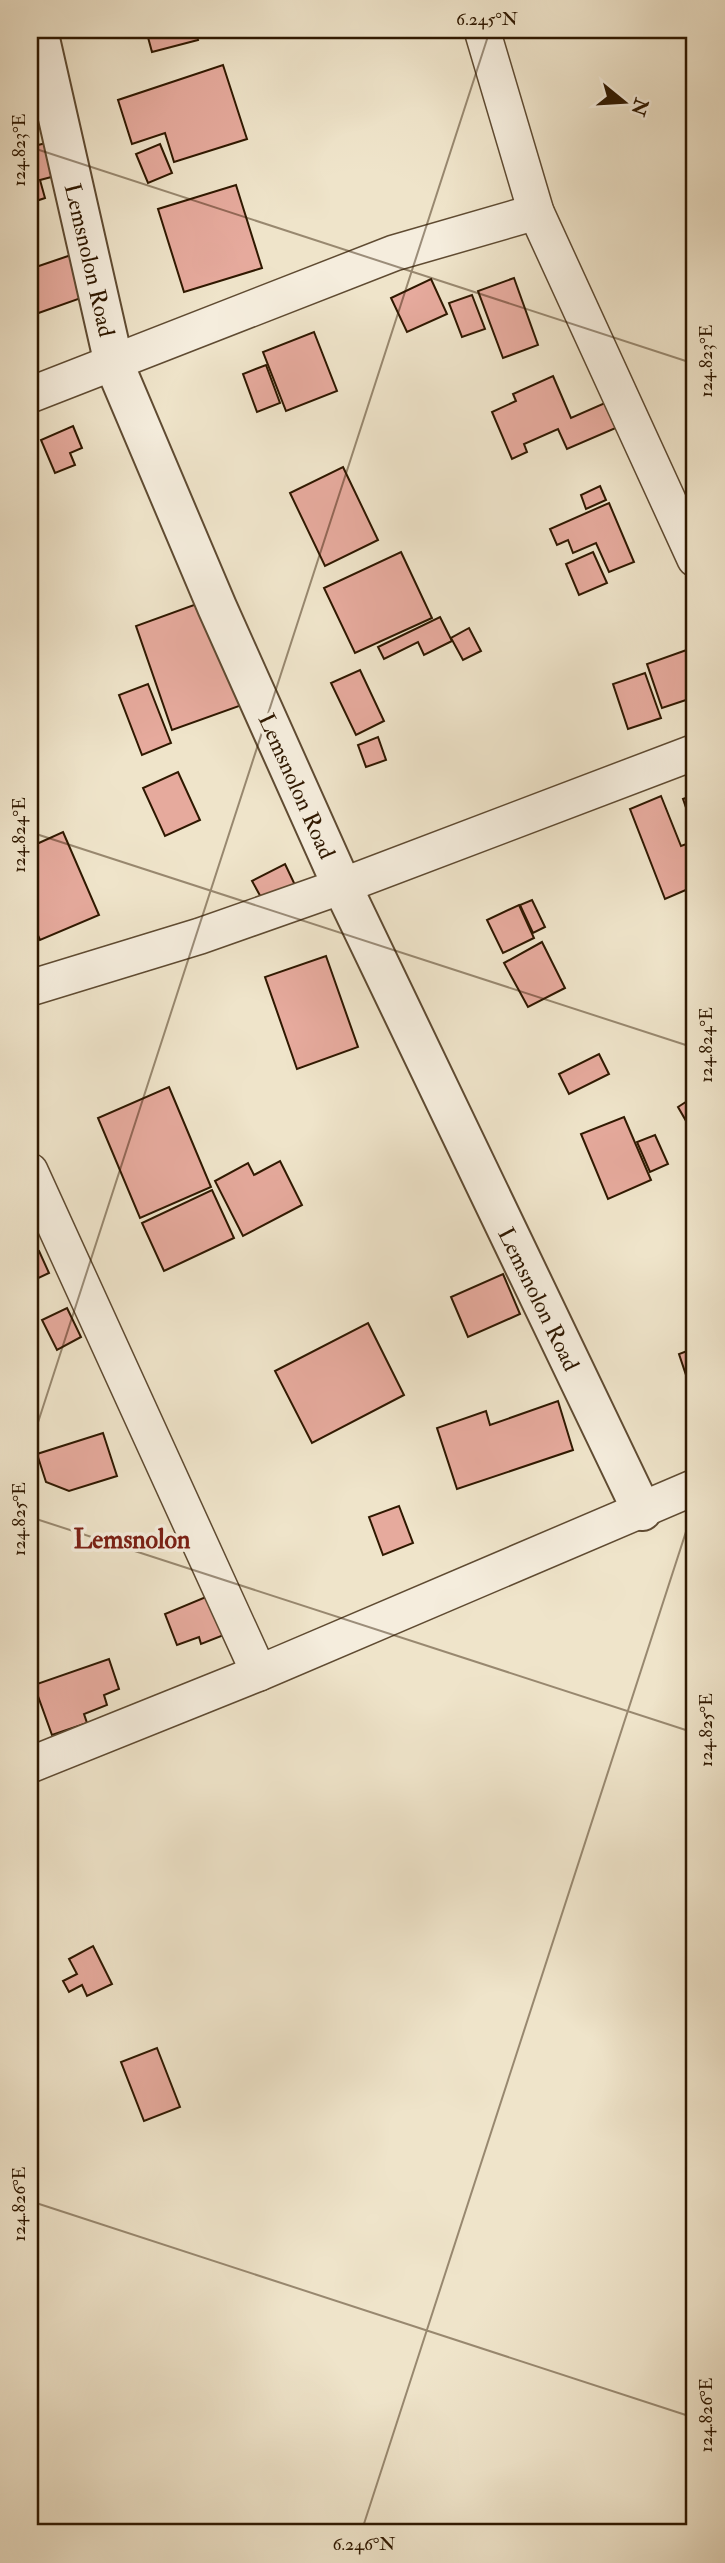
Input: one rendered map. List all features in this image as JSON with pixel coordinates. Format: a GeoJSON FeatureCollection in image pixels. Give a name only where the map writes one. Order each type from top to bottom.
{"type":"FeatureCollection","features":[{"type":"Feature","properties":{"kind":"street"},"geometry":{"type":"LineString","coordinates":[[482,30],[536,212],[695,559]]}},
{"type":"Feature","properties":{"kind":"street","name":"Lemsnolon Road"},"geometry":{"type":"LineString","coordinates":[[37,42],[114,364],[217,607],[342,886],[642,1511]]}},
{"type":"Feature","properties":{"kind":"street"},"geometry":{"type":"LineString","coordinates":[[30,395],[394,253],[536,212]]}},
{"type":"Feature","properties":{"kind":"street"},"geometry":{"type":"LineString","coordinates":[[30,988],[200,936],[342,886],[695,752]]}},
{"type":"Feature","properties":{"kind":"street"},"geometry":{"type":"LineString","coordinates":[[30,1171],[259,1673]]}},
{"type":"Feature","properties":{"kind":"street"},"geometry":{"type":"LineString","coordinates":[[30,1765],[259,1673],[695,1487]]}},
{"type":"Feature","properties":{"kind":"building"},"geometry":{"type":"Polygon","coordinates":[[[146,30],[195,30],[198,40],[152,52],[146,30]]]}},
{"type":"Feature","properties":{"kind":"building"},"geometry":{"type":"Polygon","coordinates":[[[223,65],[247,139],[174,162],[165,133],[132,144],[118,100],[223,65]]]}},
{"type":"Feature","properties":{"kind":"building"},"geometry":{"type":"Polygon","coordinates":[[[50,142],[59,175],[40,180],[45,198],[30,203],[30,147],[50,142]]]}},
{"type":"Feature","properties":{"kind":"building"},"geometry":{"type":"Polygon","coordinates":[[[160,144],[172,173],[148,183],[136,154],[160,144]]]}},
{"type":"Feature","properties":{"kind":"building"},"geometry":{"type":"Polygon","coordinates":[[[236,185],[262,268],[184,292],[158,209],[236,185]]]}},
{"type":"Feature","properties":{"kind":"building"},"geometry":{"type":"Polygon","coordinates":[[[71,255],[84,297],[30,316],[30,269],[71,255]]]}},
{"type":"Feature","properties":{"kind":"building"},"geometry":{"type":"Polygon","coordinates":[[[514,278],[538,345],[503,358],[478,291],[514,278]]]}},
{"type":"Feature","properties":{"kind":"building"},"geometry":{"type":"Polygon","coordinates":[[[431,279],[447,314],[407,332],[391,298],[431,279]]]}},
{"type":"Feature","properties":{"kind":"building"},"geometry":{"type":"Polygon","coordinates":[[[472,295],[485,329],[462,337],[449,303],[472,295]]]}},
{"type":"Feature","properties":{"kind":"building"},"geometry":{"type":"Polygon","coordinates":[[[314,332],[337,391],[286,411],[263,352],[314,332]]]}},
{"type":"Feature","properties":{"kind":"building"},"geometry":{"type":"Polygon","coordinates":[[[266,365],[280,403],[257,412],[243,374],[266,365]]]}},
{"type":"Feature","properties":{"kind":"building"},"geometry":{"type":"Polygon","coordinates":[[[553,376],[571,418],[614,399],[625,424],[567,449],[558,429],[524,444],[527,452],[512,459],[492,412],[516,401],[513,394],[553,376]]]}},
{"type":"Feature","properties":{"kind":"building"},"geometry":{"type":"Polygon","coordinates":[[[73,426],[82,448],[70,453],[75,465],[55,473],[41,440],[73,426]]]}},
{"type":"Feature","properties":{"kind":"building"},"geometry":{"type":"Polygon","coordinates":[[[343,467],[378,540],[325,566],[290,493],[343,467]]]}},
{"type":"Feature","properties":{"kind":"building"},"geometry":{"type":"Polygon","coordinates":[[[600,486],[606,500],[586,509],[581,495],[600,486]]]}},
{"type":"Feature","properties":{"kind":"building"},"geometry":{"type":"Polygon","coordinates":[[[609,503],[634,562],[609,572],[596,543],[573,553],[568,540],[557,545],[550,529],[609,503]]]}},
{"type":"Feature","properties":{"kind":"building"},"geometry":{"type":"Polygon","coordinates":[[[401,552],[432,618],[355,653],[324,588],[401,552]]]}},
{"type":"Feature","properties":{"kind":"building"},"geometry":{"type":"Polygon","coordinates":[[[593,552],[607,583],[579,595],[566,564],[593,552]]]}},
{"type":"Feature","properties":{"kind":"building"},"geometry":{"type":"Polygon","coordinates":[[[205,601],[242,705],[172,730],[136,626],[205,601]]]}},
{"type":"Feature","properties":{"kind":"building"},"geometry":{"type":"Polygon","coordinates":[[[440,617],[452,641],[424,655],[418,642],[384,659],[378,647],[440,617]]]}},
{"type":"Feature","properties":{"kind":"building"},"geometry":{"type":"Polygon","coordinates":[[[469,628],[481,651],[463,660],[451,638],[469,628]]]}},
{"type":"Feature","properties":{"kind":"building"},"geometry":{"type":"Polygon","coordinates":[[[695,647],[695,697],[662,708],[647,664],[695,647]]]}},
{"type":"Feature","properties":{"kind":"building"},"geometry":{"type":"Polygon","coordinates":[[[360,670],[384,721],[356,735],[331,683],[360,670]]]}},
{"type":"Feature","properties":{"kind":"building"},"geometry":{"type":"Polygon","coordinates":[[[645,673],[661,718],[628,729],[613,684],[645,673]]]}},
{"type":"Feature","properties":{"kind":"building"},"geometry":{"type":"Polygon","coordinates":[[[148,684],[171,743],[142,755],[119,695],[148,684]]]}},
{"type":"Feature","properties":{"kind":"building"},"geometry":{"type":"Polygon","coordinates":[[[378,737],[386,760],[366,767],[358,745],[378,737]]]}},
{"type":"Feature","properties":{"kind":"building"},"geometry":{"type":"Polygon","coordinates":[[[178,772],[200,820],[165,836],[143,788],[178,772]]]}},
{"type":"Feature","properties":{"kind":"building"},"geometry":{"type":"Polygon","coordinates":[[[695,795],[695,834],[683,799],[695,795]]]}},
{"type":"Feature","properties":{"kind":"building"},"geometry":{"type":"Polygon","coordinates":[[[661,796],[681,846],[692,842],[695,850],[695,886],[665,899],[630,809],[661,796]]]}},
{"type":"Feature","properties":{"kind":"building"},"geometry":{"type":"Polygon","coordinates":[[[63,832],[99,915],[40,940],[30,917],[30,847],[63,832]]]}},
{"type":"Feature","properties":{"kind":"building"},"geometry":{"type":"Polygon","coordinates":[[[285,864],[295,885],[263,901],[252,881],[285,864]]]}},
{"type":"Feature","properties":{"kind":"building"},"geometry":{"type":"Polygon","coordinates":[[[532,900],[545,927],[533,933],[520,905],[532,900]]]}},
{"type":"Feature","properties":{"kind":"building"},"geometry":{"type":"Polygon","coordinates":[[[519,905],[534,938],[503,953],[487,920],[519,905]]]}},
{"type":"Feature","properties":{"kind":"building"},"geometry":{"type":"Polygon","coordinates":[[[542,942],[565,988],[528,1007],[504,963],[542,942]]]}},
{"type":"Feature","properties":{"kind":"building"},"geometry":{"type":"Polygon","coordinates":[[[326,956],[358,1047],[297,1069],[265,977],[326,956]]]}},
{"type":"Feature","properties":{"kind":"building"},"geometry":{"type":"Polygon","coordinates":[[[599,1054],[609,1074],[569,1094],[559,1074],[599,1054]]]}},
{"type":"Feature","properties":{"kind":"building"},"geometry":{"type":"Polygon","coordinates":[[[169,1087],[211,1187],[140,1218],[98,1118],[169,1087]]]}},
{"type":"Feature","properties":{"kind":"building"},"geometry":{"type":"Polygon","coordinates":[[[695,1096],[695,1131],[693,1133],[678,1107],[695,1096]]]}},
{"type":"Feature","properties":{"kind":"building"},"geometry":{"type":"Polygon","coordinates":[[[624,1117],[651,1180],[608,1199],[581,1134],[624,1117]]]}},
{"type":"Feature","properties":{"kind":"building"},"geometry":{"type":"Polygon","coordinates":[[[655,1135],[668,1164],[650,1172],[637,1142],[655,1135]]]}},
{"type":"Feature","properties":{"kind":"building"},"geometry":{"type":"Polygon","coordinates":[[[280,1161],[302,1205],[243,1236],[215,1181],[248,1163],[254,1175],[280,1161]]]}},
{"type":"Feature","properties":{"kind":"building"},"geometry":{"type":"Polygon","coordinates":[[[212,1190],[234,1238],[164,1271],[142,1223],[212,1190]]]}},
{"type":"Feature","properties":{"kind":"building"},"geometry":{"type":"Polygon","coordinates":[[[39,1251],[49,1273],[30,1282],[30,1255],[39,1251]]]}},
{"type":"Feature","properties":{"kind":"building"},"geometry":{"type":"Polygon","coordinates":[[[503,1274],[520,1314],[468,1337],[451,1297],[503,1274]]]}},
{"type":"Feature","properties":{"kind":"building"},"geometry":{"type":"Polygon","coordinates":[[[67,1308],[81,1337],[57,1350],[42,1320],[67,1308]]]}},
{"type":"Feature","properties":{"kind":"building"},"geometry":{"type":"Polygon","coordinates":[[[368,1323],[404,1395],[312,1443],[275,1371],[368,1323]]]}},
{"type":"Feature","properties":{"kind":"building"},"geometry":{"type":"Polygon","coordinates":[[[695,1348],[695,1402],[679,1354],[695,1348]]]}},
{"type":"Feature","properties":{"kind":"building"},"geometry":{"type":"Polygon","coordinates":[[[558,1401],[573,1450],[457,1489],[437,1428],[486,1411],[490,1425],[558,1401]]]}},
{"type":"Feature","properties":{"kind":"building"},"geometry":{"type":"Polygon","coordinates":[[[103,1433],[117,1476],[69,1491],[46,1482],[37,1454],[103,1433]]]}},
{"type":"Feature","properties":{"kind":"building"},"geometry":{"type":"Polygon","coordinates":[[[399,1506],[413,1543],[383,1555],[369,1517],[399,1506]]]}},
{"type":"Feature","properties":{"kind":"building"},"geometry":{"type":"Polygon","coordinates":[[[213,1594],[229,1633],[201,1644],[199,1637],[177,1645],[165,1614],[213,1594]]]}},
{"type":"Feature","properties":{"kind":"building"},"geometry":{"type":"Polygon","coordinates":[[[109,1659],[119,1689],[104,1695],[107,1705],[84,1714],[87,1723],[52,1735],[34,1685],[109,1659]]]}},
{"type":"Feature","properties":{"kind":"building"},"geometry":{"type":"Polygon","coordinates":[[[93,1946],[112,1984],[87,1996],[82,1985],[69,1992],[63,1981],[77,1974],[69,1959],[93,1946]]]}},
{"type":"Feature","properties":{"kind":"building"},"geometry":{"type":"Polygon","coordinates":[[[157,2048],[180,2107],[144,2121],[121,2062],[157,2048]]]}},
{"type":"Feature","properties":{"kind":"district","name":"Lemsnolon"},"geometry":{"type":"Point","coordinates":[132,1539]}}]}
